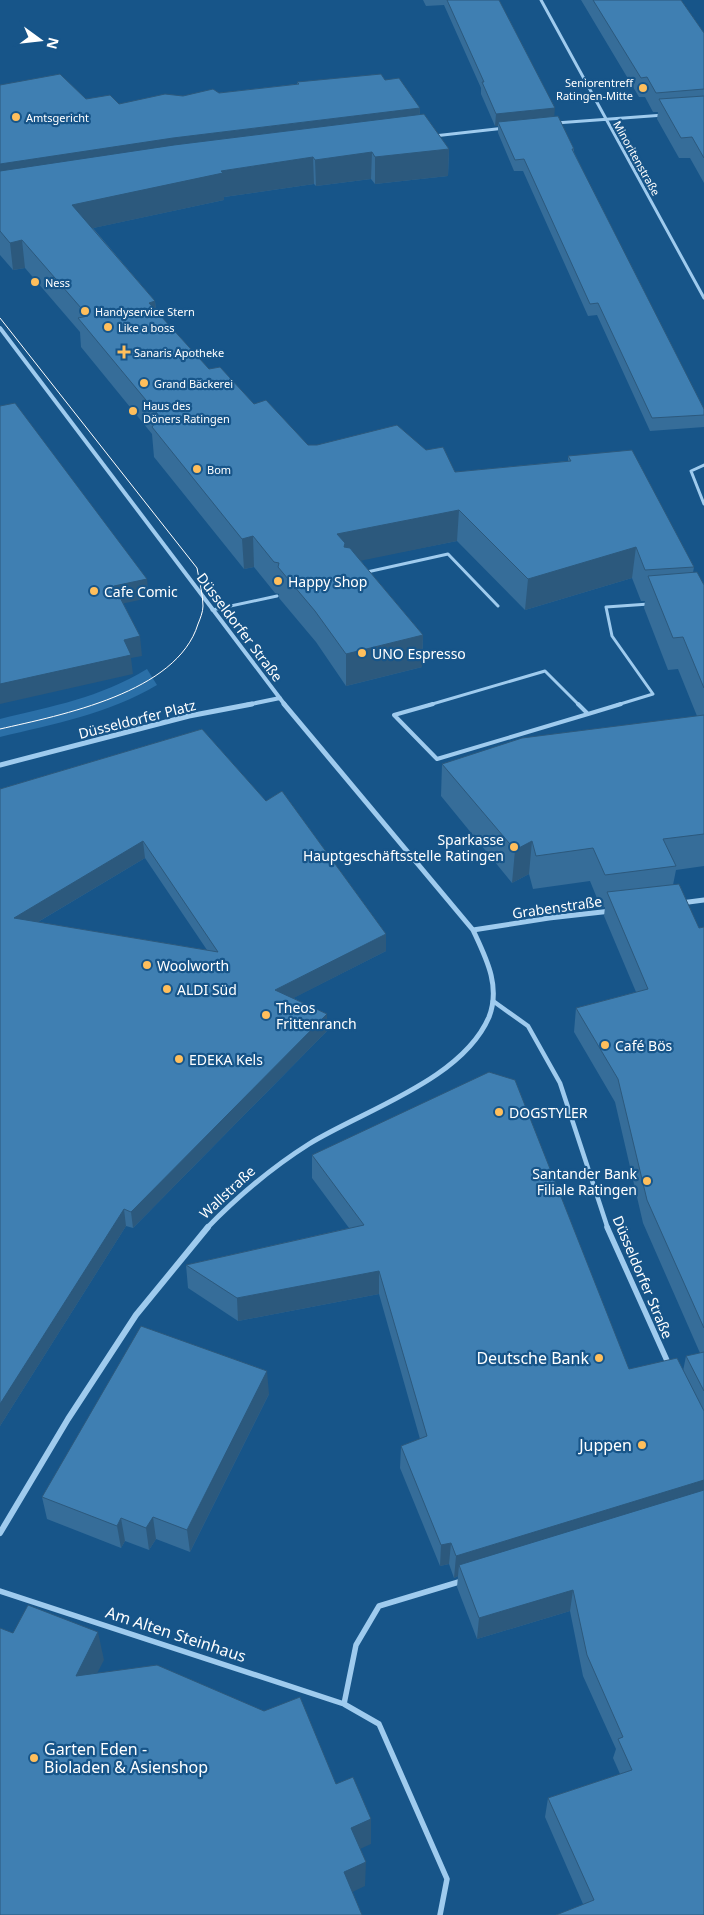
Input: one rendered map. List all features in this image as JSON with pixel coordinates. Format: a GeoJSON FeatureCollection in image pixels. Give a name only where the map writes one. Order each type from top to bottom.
{"type":"FeatureCollection","features":[{"type":"Feature","properties":{"kind":"street","name":"Minoritenstraße"},"geometry":{"type":"LineString","coordinates":[[541,0],[704,298]]}},
{"type":"Feature","properties":{"kind":"street"},"geometry":{"type":"LineString","coordinates":[[555,123],[664,115]]}},
{"type":"Feature","properties":{"kind":"street"},"geometry":{"type":"LineString","coordinates":[[427,136],[506,128]]}},
{"type":"Feature","properties":{"kind":"street","name":"Düsseldorfer Straße"},"geometry":{"type":"LineString","coordinates":[[0,328],[307,733],[473,930]]}},
{"type":"Feature","properties":{"kind":"street","name":"Düsseldorfer Platz"},"geometry":{"type":"LineString","coordinates":[[0,766],[189,716],[280,698]]}},
{"type":"Feature","properties":{"kind":"street"},"geometry":{"type":"LineString","coordinates":[[675,904],[704,900]]}},
{"type":"Feature","properties":{"kind":"street","name":"Grabenstraße"},"geometry":{"type":"LineString","coordinates":[[473,930],[617,910]]}},
{"type":"Feature","properties":{"kind":"street","name":"Wallstraße"},"geometry":{"type":"LineString","coordinates":[[0,1533],[68,1419],[136,1315],[207,1228],[239,1196],[274,1166],[311,1143],[426,1082],[457,1059],[480,1033],[489,1016],[493,1001],[494,984],[488,963],[473,930]]}},
{"type":"Feature","properties":{"kind":"street","name":"Düsseldorfer Straße"},"geometry":{"type":"LineString","coordinates":[[493,1001],[528,1026],[560,1083],[608,1229],[673,1373]]}},
{"type":"Feature","properties":{"kind":"street"},"geometry":{"type":"LineString","coordinates":[[344,1704],[356,1645],[379,1606],[472,1577]]}},
{"type":"Feature","properties":{"kind":"street","name":"Am Alten Steinhaus"},"geometry":{"type":"LineString","coordinates":[[0,1591],[344,1704],[378,1724],[447,1879],[440,1915]]}},
{"type":"Feature","properties":{"kind":"lane"},"geometry":{"type":"LineString","coordinates":[[704,465],[691,471],[704,504]]}},
{"type":"Feature","properties":{"kind":"lane"},"geometry":{"type":"LineString","coordinates":[[366,572],[448,554],[498,606]]}},
{"type":"Feature","properties":{"kind":"lane"},"geometry":{"type":"LineString","coordinates":[[212,610],[278,596]]}},
{"type":"Feature","properties":{"kind":"lane"},"geometry":{"type":"LineString","coordinates":[[588,714],[545,671],[394,715],[437,759],[588,714],[653,694],[612,636],[606,607],[655,603]]}},
{"type":"Feature","properties":{"kind":"shaded area"},"geometry":{"type":"Polygon","coordinates":[[[147,669],[157,685],[119,704],[80,717],[0,737],[0,719],[93,694],[129,679],[147,669]]]}},
{"type":"Feature","properties":{"kind":"building"},"geometry":{"type":"Polygon","coordinates":[[[447,0],[499,0],[555,108],[496,114],[482,82],[484,82],[447,0]]]}},
{"type":"Feature","properties":{"kind":"building"},"geometry":{"type":"Polygon","coordinates":[[[593,0],[681,0],[704,33],[704,89],[656,93],[647,77],[641,78],[593,0]]]}},
{"type":"Feature","properties":{"kind":"building"},"geometry":{"type":"Polygon","coordinates":[[[60,74],[86,99],[110,95],[119,104],[165,94],[183,96],[213,89],[219,93],[299,84],[297,82],[381,74],[385,80],[399,78],[420,108],[173,138],[0,164],[0,85],[60,74]]]}},
{"type":"Feature","properties":{"kind":"building"},"geometry":{"type":"Polygon","coordinates":[[[704,96],[704,158],[692,137],[681,138],[659,99],[704,96]]]}},
{"type":"Feature","properties":{"kind":"building"},"geometry":{"type":"Polygon","coordinates":[[[424,114],[449,149],[375,157],[372,152],[315,160],[313,157],[221,171],[223,173],[72,205],[155,301],[149,303],[209,369],[220,367],[254,404],[266,400],[308,445],[317,445],[397,425],[426,450],[443,447],[455,472],[571,461],[568,456],[632,450],[694,567],[645,570],[636,547],[528,579],[459,510],[337,534],[345,543],[344,547],[350,548],[423,635],[346,654],[315,611],[278,567],[279,563],[274,562],[253,536],[242,539],[152,427],[160,417],[78,318],[88,316],[22,240],[10,243],[0,231],[0,171],[174,145],[424,114]]]}},
{"type":"Feature","properties":{"kind":"building"},"geometry":{"type":"Polygon","coordinates":[[[558,116],[574,149],[572,149],[704,409],[704,415],[652,418],[598,303],[590,304],[524,159],[515,160],[498,122],[558,116]]]}},
{"type":"Feature","properties":{"kind":"building"},"geometry":{"type":"Polygon","coordinates":[[[15,403],[147,579],[114,586],[140,636],[124,640],[131,655],[0,684],[0,406],[15,403]]]}},
{"type":"Feature","properties":{"kind":"building"},"geometry":{"type":"Polygon","coordinates":[[[697,572],[704,585],[704,688],[683,637],[673,638],[648,576],[697,572]]]}},
{"type":"Feature","properties":{"kind":"building"},"geometry":{"type":"Polygon","coordinates":[[[704,715],[704,834],[663,839],[676,866],[605,875],[593,848],[536,856],[532,841],[515,850],[442,764],[522,738],[704,715]]]}},
{"type":"Feature","properties":{"kind":"building"},"geometry":{"type":"Polygon","coordinates":[[[202,729],[266,801],[282,791],[386,934],[275,990],[327,1014],[131,1212],[124,1209],[0,1404],[0,789],[202,729]],[[143,841],[14,918],[218,952],[143,841]]]}},
{"type":"Feature","properties":{"kind":"building"},"geometry":{"type":"Polygon","coordinates":[[[679,884],[699,928],[704,927],[704,1328],[647,1200],[618,1079],[576,1008],[648,989],[607,892],[679,884]]]}},
{"type":"Feature","properties":{"kind":"building"},"geometry":{"type":"Polygon","coordinates":[[[489,1072],[515,1080],[629,1369],[677,1358],[704,1411],[704,1480],[456,1556],[451,1543],[441,1545],[401,1446],[427,1436],[379,1271],[237,1298],[186,1265],[364,1225],[312,1155],[489,1072]]]}},
{"type":"Feature","properties":{"kind":"building"},"geometry":{"type":"Polygon","coordinates":[[[141,1326],[267,1371],[187,1530],[153,1517],[146,1528],[121,1518],[117,1526],[42,1497],[141,1326]]]}},
{"type":"Feature","properties":{"kind":"building"},"geometry":{"type":"Polygon","coordinates":[[[704,1352],[704,1391],[686,1356],[704,1352]]]}},
{"type":"Feature","properties":{"kind":"building"},"geometry":{"type":"Polygon","coordinates":[[[704,1490],[704,1915],[556,1915],[594,1900],[548,1798],[632,1770],[618,1739],[623,1737],[587,1655],[573,1590],[479,1618],[459,1565],[704,1490]]]}},
{"type":"Feature","properties":{"kind":"building"},"geometry":{"type":"Polygon","coordinates":[[[28,1605],[98,1632],[76,1676],[157,1665],[264,1711],[300,1697],[336,1784],[353,1777],[371,1819],[351,1828],[366,1862],[344,1872],[362,1915],[0,1915],[0,1628],[13,1633],[28,1605]]]}},
{"type":"Feature","properties":{"kind":"tram line"},"geometry":{"type":"LineString","coordinates":[[0,318],[197,568],[203,606],[198,624],[186,648],[167,668],[142,684],[84,708],[0,729]]}},
{"type":"Feature","properties":{"kind":"place","name":"Seniorentreff Ratingen-Mitte"},"geometry":{"type":"Point","coordinates":[643,88]}},
{"type":"Feature","properties":{"kind":"place","name":"Amtsgericht"},"geometry":{"type":"Point","coordinates":[16,117]}},
{"type":"Feature","properties":{"kind":"place","name":"Ness"},"geometry":{"type":"Point","coordinates":[35,282]}},
{"type":"Feature","properties":{"kind":"place","name":"Handyservice Stern"},"geometry":{"type":"Point","coordinates":[85,311]}},
{"type":"Feature","properties":{"kind":"place","name":"Like a boss"},"geometry":{"type":"Point","coordinates":[108,327]}},
{"type":"Feature","properties":{"kind":"place","name":"Sanaris Apotheke"},"geometry":{"type":"Point","coordinates":[124,352]}},
{"type":"Feature","properties":{"kind":"place","name":"Grand Bäckerei"},"geometry":{"type":"Point","coordinates":[144,383]}},
{"type":"Feature","properties":{"kind":"place","name":"Haus des Döners Ratingen"},"geometry":{"type":"Point","coordinates":[133,411]}},
{"type":"Feature","properties":{"kind":"place","name":"Bom"},"geometry":{"type":"Point","coordinates":[197,469]}},
{"type":"Feature","properties":{"kind":"place","name":"Happy Shop"},"geometry":{"type":"Point","coordinates":[278,581]}},
{"type":"Feature","properties":{"kind":"place","name":"Cafe Comic"},"geometry":{"type":"Point","coordinates":[94,591]}},
{"type":"Feature","properties":{"kind":"place","name":"UNO Espresso"},"geometry":{"type":"Point","coordinates":[362,653]}},
{"type":"Feature","properties":{"kind":"place","name":"Sparkasse Hauptgeschäftsstelle Ratingen"},"geometry":{"type":"Point","coordinates":[514,847]}},
{"type":"Feature","properties":{"kind":"place","name":"Woolworth"},"geometry":{"type":"Point","coordinates":[147,965]}},
{"type":"Feature","properties":{"kind":"place","name":"ALDI Süd"},"geometry":{"type":"Point","coordinates":[167,989]}},
{"type":"Feature","properties":{"kind":"place","name":"Theos Frittenranch"},"geometry":{"type":"Point","coordinates":[266,1015]}},
{"type":"Feature","properties":{"kind":"place","name":"Café Bös"},"geometry":{"type":"Point","coordinates":[605,1045]}},
{"type":"Feature","properties":{"kind":"place","name":"EDEKA Kels"},"geometry":{"type":"Point","coordinates":[179,1059]}},
{"type":"Feature","properties":{"kind":"place","name":"DOGSTYLER"},"geometry":{"type":"Point","coordinates":[499,1112]}},
{"type":"Feature","properties":{"kind":"place","name":"Santander Bank Filiale Ratingen"},"geometry":{"type":"Point","coordinates":[647,1181]}},
{"type":"Feature","properties":{"kind":"place","name":"Deutsche Bank"},"geometry":{"type":"Point","coordinates":[599,1358]}},
{"type":"Feature","properties":{"kind":"place","name":"Juppen"},"geometry":{"type":"Point","coordinates":[642,1445]}},
{"type":"Feature","properties":{"kind":"place","name":"Garten Eden - Bioladen & Asienshop"},"geometry":{"type":"Point","coordinates":[34,1758]}}]}
